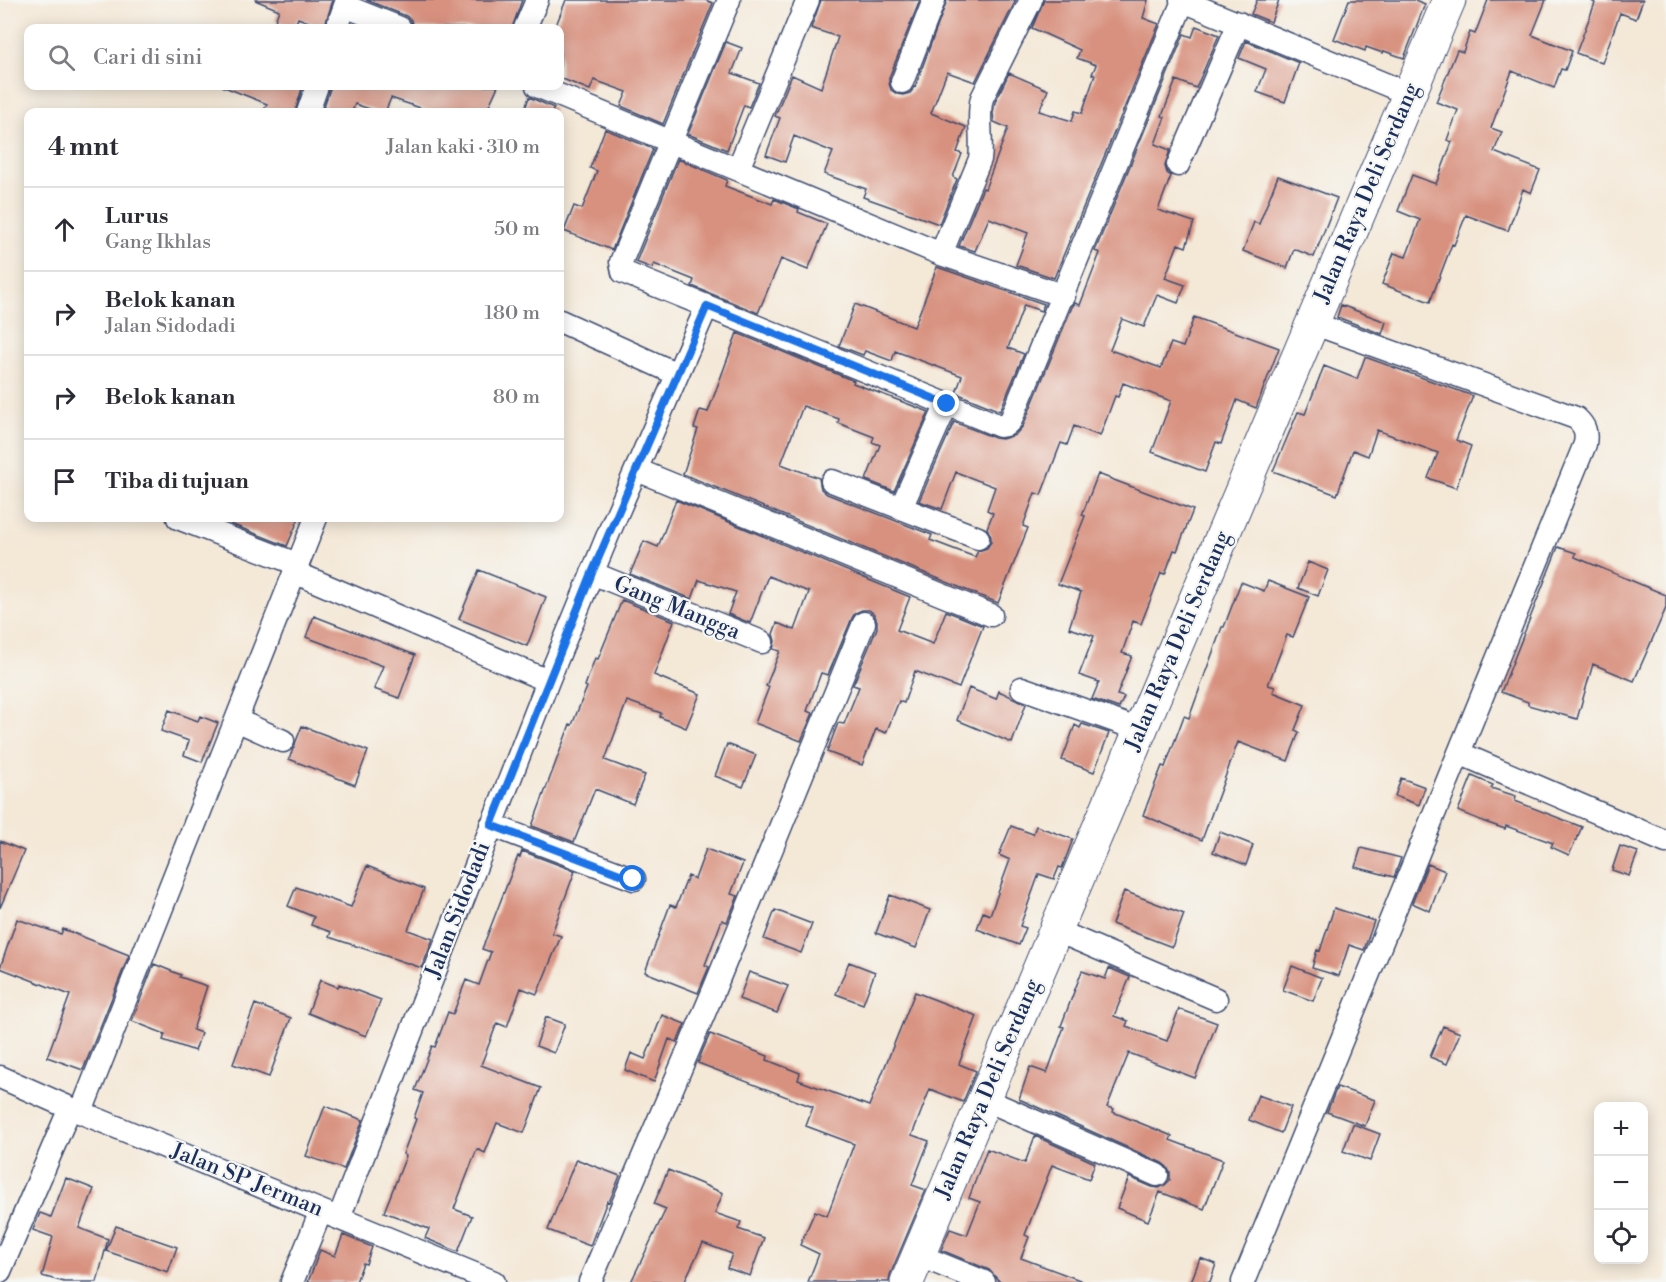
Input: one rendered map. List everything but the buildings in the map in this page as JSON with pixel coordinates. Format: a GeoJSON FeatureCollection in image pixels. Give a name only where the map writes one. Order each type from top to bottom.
{"type":"FeatureCollection","features":[{"type":"Feature","properties":{"kind":"main road","name":"Jalan Raya Deli Serdang"},"geometry":{"type":"LineString","coordinates":[[913,1268],[1449,0]]}},
{"type":"Feature","properties":{"kind":"street"},"geometry":{"type":"LineString","coordinates":[[527,24],[537,0]]}},
{"type":"Feature","properties":{"kind":"street"},"geometry":{"type":"LineString","coordinates":[[729,0],[621,262],[623,272],[630,277],[707,306],[1000,426],[1006,425],[1011,420],[1188,1],[1409,94]]}},
{"type":"Feature","properties":{"kind":"street"},"geometry":{"type":"LineString","coordinates":[[738,169],[808,0]]}},
{"type":"Feature","properties":{"kind":"street"},"geometry":{"type":"LineString","coordinates":[[902,82],[934,0]]}},
{"type":"Feature","properties":{"kind":"street"},"geometry":{"type":"LineString","coordinates":[[941,254],[980,159],[982,98],[1031,0]]}},
{"type":"Feature","properties":{"kind":"street"},"geometry":{"type":"LineString","coordinates":[[338,24],[346,3],[391,24]]}},
{"type":"Feature","properties":{"kind":"street"},"geometry":{"type":"LineString","coordinates":[[1178,165],[1239,23]]}},
{"type":"Feature","properties":{"kind":"street"},"geometry":{"type":"LineString","coordinates":[[309,108],[316,90]]}},
{"type":"Feature","properties":{"kind":"street"},"geometry":{"type":"LineString","coordinates":[[547,90],[941,254],[1064,296]]}},
{"type":"Feature","properties":{"kind":"street","name":"Jalan Sidodadi"},"geometry":{"type":"LineString","coordinates":[[292,1282],[330,1215],[592,573],[707,306]]}},
{"type":"Feature","properties":{"kind":"street"},"geometry":{"type":"LineString","coordinates":[[564,323],[677,374]]}},
{"type":"Feature","properties":{"kind":"street"},"geometry":{"type":"LineString","coordinates":[[1243,1282],[1585,444],[1587,433],[1584,425],[1576,418],[1312,323]]}},
{"type":"Feature","properties":{"kind":"street"},"geometry":{"type":"LineString","coordinates":[[900,508],[947,404]]}},
{"type":"Feature","properties":{"kind":"street"},"geometry":{"type":"LineString","coordinates":[[637,470],[991,615]]}},
{"type":"Feature","properties":{"kind":"street"},"geometry":{"type":"LineString","coordinates":[[832,481],[978,538]]}},
{"type":"Feature","properties":{"kind":"street"},"geometry":{"type":"LineString","coordinates":[[187,522],[548,681]]}},
{"type":"Feature","properties":{"kind":"street"},"geometry":{"type":"LineString","coordinates":[[0,1271],[76,1110],[314,522]]}},
{"type":"Feature","properties":{"kind":"street","name":"Gang Mangga"},"geometry":{"type":"LineString","coordinates":[[592,573],[762,642]]}},
{"type":"Feature","properties":{"kind":"street"},"geometry":{"type":"LineString","coordinates":[[590,1282],[713,992],[864,623]]}},
{"type":"Feature","properties":{"kind":"street"},"geometry":{"type":"LineString","coordinates":[[1022,688],[1140,730]]}},
{"type":"Feature","properties":{"kind":"street"},"geometry":{"type":"LineString","coordinates":[[236,720],[284,741]]}},
{"type":"Feature","properties":{"kind":"street"},"geometry":{"type":"LineString","coordinates":[[1459,753],[1666,842]]}},
{"type":"Feature","properties":{"kind":"street"},"geometry":{"type":"LineString","coordinates":[[491,825],[633,879]]}},
{"type":"Feature","properties":{"kind":"street"},"geometry":{"type":"LineString","coordinates":[[1056,930],[1216,999]]}},
{"type":"Feature","properties":{"kind":"street","name":"Jalan SP Jerman"},"geometry":{"type":"LineString","coordinates":[[0,1077],[494,1282]]}},
{"type":"Feature","properties":{"kind":"street"},"geometry":{"type":"LineString","coordinates":[[984,1099],[1157,1175]]}},
{"type":"Feature","properties":{"kind":"street"},"geometry":{"type":"LineString","coordinates":[[913,1268],[984,1282]]}},
{"type":"Feature","properties":{"kind":"route"},"geometry":{"type":"LineString","coordinates":[[633,879],[491,825],[592,573],[707,306],[947,404]]}}]}
